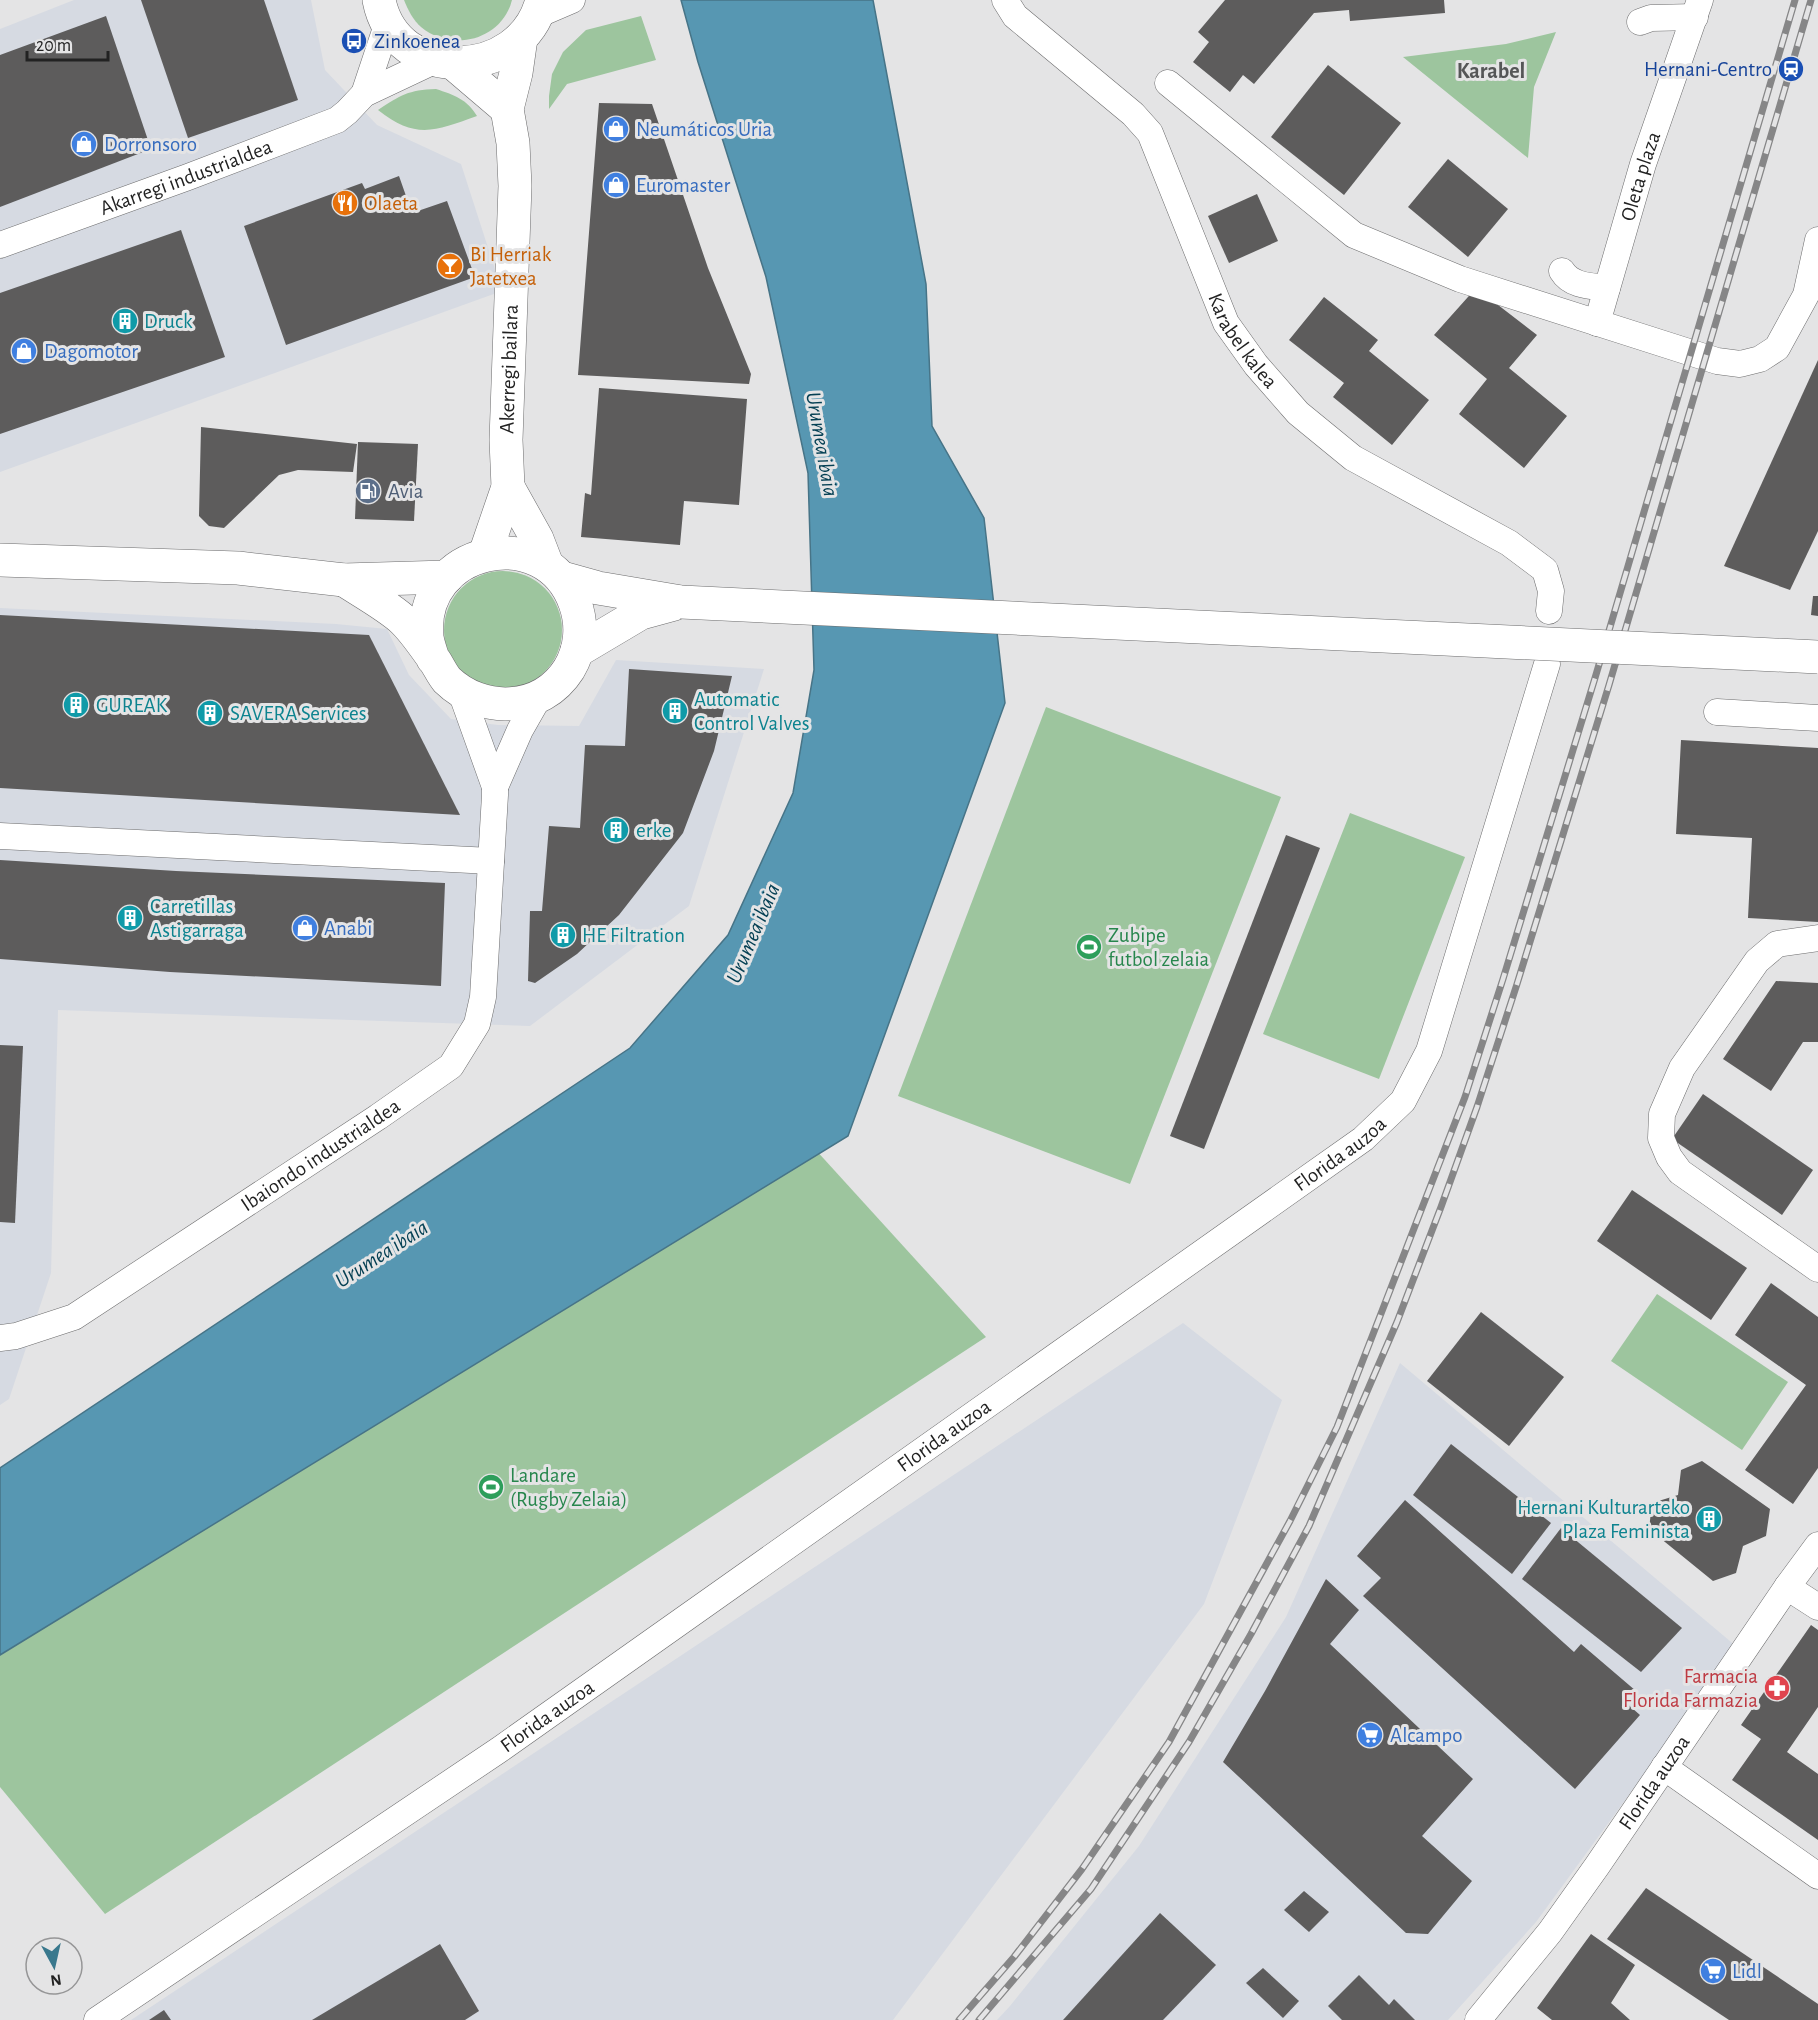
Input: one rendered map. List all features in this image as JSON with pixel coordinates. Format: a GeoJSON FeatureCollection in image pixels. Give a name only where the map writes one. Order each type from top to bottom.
{"type":"FeatureCollection","features":[{"type":"Feature","properties":{"kind":"main road"},"geometry":{"type":"LineString","coordinates":[[383,11],[403,42],[425,56],[445,62],[472,63],[507,50],[533,18]]}},
{"type":"Feature","properties":{"kind":"main road"},"geometry":{"type":"LineString","coordinates":[[445,62],[507,109],[533,18]]}},
{"type":"Feature","properties":{"kind":"main road","name":"Akerregi bailara"},"geometry":{"type":"LineString","coordinates":[[507,109],[513,143],[515,186],[506,440],[508,487]]}},
{"type":"Feature","properties":{"kind":"main road"},"geometry":{"type":"LineString","coordinates":[[485,554],[508,487]]}},
{"type":"Feature","properties":{"kind":"main road"},"geometry":{"type":"LineString","coordinates":[[344,580],[404,620],[445,677],[461,692],[479,701],[500,704],[521,703],[540,695],[556,684],[568,669],[577,651],[580,632],[579,613],[572,594],[554,572],[508,487]]}},
{"type":"Feature","properties":{"kind":"main road"},"geometry":{"type":"LineString","coordinates":[[434,659],[428,638],[428,616],[435,595],[447,577],[465,563],[485,554],[507,552],[528,556],[554,572],[598,588],[681,602],[1818,657]]}},
{"type":"Feature","properties":{"kind":"main road"},"geometry":{"type":"LineString","coordinates":[[0,560],[238,568],[344,580],[447,577]]}},
{"type":"Feature","properties":{"kind":"main road"},"geometry":{"type":"LineString","coordinates":[[577,651],[640,614],[681,602]]}},
{"type":"Feature","properties":{"kind":"street"},"geometry":{"type":"LineString","coordinates":[[533,18],[572,0]]}},
{"type":"Feature","properties":{"kind":"street","name":"Karabel kalea"},"geometry":{"type":"LineString","coordinates":[[1005,0],[1015,16],[1133,114],[1150,133],[1226,323],[1256,365],[1298,414],[1353,458],[1509,543],[1545,570],[1551,591],[1549,611]]}},
{"type":"Feature","properties":{"kind":"street","name":"Oleta plaza"},"geometry":{"type":"LineString","coordinates":[[1640,22],[1697,9]]}},
{"type":"Feature","properties":{"kind":"street","name":"Oleta plaza"},"geometry":{"type":"LineString","coordinates":[[1597,323],[1643,164],[1697,9]]}},
{"type":"Feature","properties":{"kind":"street"},"geometry":{"type":"LineString","coordinates":[[364,94],[383,11]]}},
{"type":"Feature","properties":{"kind":"street"},"geometry":{"type":"LineString","coordinates":[[364,94],[445,62]]}},
{"type":"Feature","properties":{"kind":"street"},"geometry":{"type":"LineString","coordinates":[[1168,83],[1354,235],[1460,279],[1717,361],[1740,364],[1760,359],[1777,348],[1806,295],[1818,240]]}},
{"type":"Feature","properties":{"kind":"street","name":"Akarregi industrialdea"},"geometry":{"type":"LineString","coordinates":[[0,245],[178,181],[337,120],[364,94]]}},
{"type":"Feature","properties":{"kind":"street"},"geometry":{"type":"LineString","coordinates":[[1562,271],[1566,278],[1582,285],[1607,288]]}},
{"type":"Feature","properties":{"kind":"street","name":"Florida auzoa"},"geometry":{"type":"LineString","coordinates":[[97,2020],[515,1739],[1363,1139],[1403,1101],[1429,1051],[1547,664]]}},
{"type":"Feature","properties":{"kind":"street"},"geometry":{"type":"LineString","coordinates":[[461,692],[495,787]]}},
{"type":"Feature","properties":{"kind":"street"},"geometry":{"type":"LineString","coordinates":[[495,787],[520,730],[540,695]]}},
{"type":"Feature","properties":{"kind":"street"},"geometry":{"type":"LineString","coordinates":[[1717,712],[1818,718]]}},
{"type":"Feature","properties":{"kind":"street","name":"Ibaiondo industrialdea"},"geometry":{"type":"LineString","coordinates":[[0,1338],[16,1336],[74,1317],[452,1066],[477,1024],[483,997],[495,787]]}},
{"type":"Feature","properties":{"kind":"street"},"geometry":{"type":"LineString","coordinates":[[0,836],[491,861]]}},
{"type":"Feature","properties":{"kind":"street"},"geometry":{"type":"LineString","coordinates":[[1818,938],[1777,944],[1757,961],[1682,1068],[1662,1114],[1661,1138],[1669,1157],[1680,1172],[1818,1269]]}},
{"type":"Feature","properties":{"kind":"street","name":"Florida auzoa"},"geometry":{"type":"LineString","coordinates":[[1482,2019],[1550,1932],[1818,1545]]}},
{"type":"Feature","properties":{"kind":"street"},"geometry":{"type":"LineString","coordinates":[[1787,1587],[1818,1607]]}},
{"type":"Feature","properties":{"kind":"street"},"geometry":{"type":"LineString","coordinates":[[1664,1767],[1818,1876]]}},
{"type":"Feature","properties":{"kind":"shaded area"},"geometry":{"type":"Polygon","coordinates":[[[74,0],[311,0],[325,70],[377,125],[461,164],[502,291],[0,472],[0,29],[74,0]]]}},
{"type":"Feature","properties":{"kind":"shaded area"},"geometry":{"type":"Polygon","coordinates":[[[0,608],[336,624],[387,629],[409,675],[451,719],[498,725],[579,726],[616,660],[764,669],[689,906],[530,1026],[58,1010],[51,1273],[9,1399],[0,1405],[0,608]]]}},
{"type":"Feature","properties":{"kind":"shaded area"},"geometry":{"type":"Polygon","coordinates":[[[1183,1323],[1282,1400],[1204,1604],[893,2020],[131,2020],[1183,1323]]]}},
{"type":"Feature","properties":{"kind":"shaded area"},"geometry":{"type":"Polygon","coordinates":[[[1400,1363],[1737,1647],[1536,1922],[1448,2020],[997,2020],[1139,1846],[1286,1617],[1400,1363]]]}},
{"type":"Feature","properties":{"kind":"green space"},"geometry":{"type":"Polygon","coordinates":[[[404,0],[512,0],[498,25],[487,33],[461,40],[433,35],[421,27],[411,15],[404,0]]]}},
{"type":"Feature","properties":{"kind":"green space"},"geometry":{"type":"Polygon","coordinates":[[[641,16],[656,60],[567,84],[549,109],[552,74],[563,52],[586,30],[641,16]]]}},
{"type":"Feature","properties":{"kind":"green space"},"geometry":{"type":"Polygon","coordinates":[[[1556,32],[1534,87],[1528,158],[1403,57],[1506,44],[1556,32]]]}},
{"type":"Feature","properties":{"kind":"green space"},"geometry":{"type":"Polygon","coordinates":[[[436,89],[464,102],[477,116],[449,126],[426,130],[404,126],[378,110],[405,94],[436,89]]]}},
{"type":"Feature","properties":{"kind":"green space"},"geometry":{"type":"Polygon","coordinates":[[[503,571],[526,575],[545,588],[558,607],[562,630],[558,653],[545,672],[526,685],[503,689],[480,685],[461,672],[448,653],[444,630],[448,607],[461,588],[480,575],[503,571]]]}},
{"type":"Feature","properties":{"kind":"green space","name":"Zubipe futbol zelaia"},"geometry":{"type":"Polygon","coordinates":[[[1046,707],[1281,797],[1130,1184],[898,1096],[1046,707]]]}},
{"type":"Feature","properties":{"kind":"green space"},"geometry":{"type":"Polygon","coordinates":[[[1350,813],[1465,857],[1379,1079],[1263,1034],[1350,813]]]}},
{"type":"Feature","properties":{"kind":"green space","name":"Landare (Rugby Zelaia)"},"geometry":{"type":"Polygon","coordinates":[[[784,1115],[986,1337],[105,1914],[0,1787],[0,1638],[784,1115]]]}},
{"type":"Feature","properties":{"kind":"green space"},"geometry":{"type":"Polygon","coordinates":[[[1657,1294],[1788,1382],[1742,1450],[1611,1361],[1657,1294]]]}},
{"type":"Feature","properties":{"kind":"water","name":"Urumea ibaia"},"geometry":{"type":"Polygon","coordinates":[[[681,0],[873,0],[926,284],[932,426],[984,518],[1005,703],[848,1136],[0,1655],[0,1468],[630,1048],[728,935],[793,793],[814,670],[808,473],[766,277],[698,62],[681,0]]]}},
{"type":"Feature","properties":{"kind":"building"},"geometry":{"type":"Polygon","coordinates":[[[141,0],[264,0],[298,100],[188,138],[141,0]]]}},
{"type":"Feature","properties":{"kind":"building"},"geometry":{"type":"Polygon","coordinates":[[[1225,0],[1444,0],[1445,13],[1350,21],[1349,10],[1314,13],[1254,84],[1243,75],[1230,92],[1193,62],[1209,42],[1198,32],[1225,0]]]}},
{"type":"Feature","properties":{"kind":"building"},"geometry":{"type":"Polygon","coordinates":[[[106,16],[151,149],[0,207],[0,55],[106,16]]]}},
{"type":"Feature","properties":{"kind":"building"},"geometry":{"type":"Polygon","coordinates":[[[1328,65],[1401,123],[1344,195],[1271,137],[1328,65]]]}},
{"type":"Feature","properties":{"kind":"building"},"geometry":{"type":"Polygon","coordinates":[[[599,103],[652,104],[708,268],[751,374],[749,384],[578,375],[599,103]]]}},
{"type":"Feature","properties":{"kind":"building"},"geometry":{"type":"Polygon","coordinates":[[[1448,159],[1508,209],[1468,257],[1408,207],[1448,159]]]}},
{"type":"Feature","properties":{"kind":"building"},"geometry":{"type":"Polygon","coordinates":[[[399,176],[412,213],[447,201],[475,277],[286,345],[244,226],[362,183],[365,189],[399,176]]]}},
{"type":"Feature","properties":{"kind":"building"},"geometry":{"type":"Polygon","coordinates":[[[1257,194],[1278,241],[1229,263],[1208,216],[1257,194]]]}},
{"type":"Feature","properties":{"kind":"building","name":"Druck"},"geometry":{"type":"Polygon","coordinates":[[[181,230],[225,357],[0,434],[0,293],[181,230]]]}},
{"type":"Feature","properties":{"kind":"building"},"geometry":{"type":"Polygon","coordinates":[[[1476,288],[1537,335],[1509,368],[1567,416],[1524,468],[1459,414],[1487,379],[1434,335],[1476,288]]]}},
{"type":"Feature","properties":{"kind":"building"},"geometry":{"type":"Polygon","coordinates":[[[1324,297],[1378,340],[1369,351],[1429,400],[1392,445],[1333,397],[1344,383],[1289,340],[1324,297]]]}},
{"type":"Feature","properties":{"kind":"building"},"geometry":{"type":"Polygon","coordinates":[[[1818,360],[1818,531],[1790,590],[1724,566],[1818,360]]]}},
{"type":"Feature","properties":{"kind":"building"},"geometry":{"type":"Polygon","coordinates":[[[599,388],[747,399],[739,505],[684,501],[680,545],[581,537],[585,493],[591,495],[599,388]]]}},
{"type":"Feature","properties":{"kind":"building"},"geometry":{"type":"Polygon","coordinates":[[[201,427],[357,444],[353,472],[298,470],[279,475],[224,528],[209,526],[199,516],[201,427]]]}},
{"type":"Feature","properties":{"kind":"building"},"geometry":{"type":"Polygon","coordinates":[[[358,442],[418,444],[414,521],[355,519],[358,442]]]}},
{"type":"Feature","properties":{"kind":"building"},"geometry":{"type":"Polygon","coordinates":[[[1813,596],[1818,596],[1818,616],[1811,615],[1813,596]]]}},
{"type":"Feature","properties":{"kind":"building"},"geometry":{"type":"Polygon","coordinates":[[[0,615],[369,635],[460,815],[0,788],[0,615]]]}},
{"type":"Feature","properties":{"kind":"building","name":"erke"},"geometry":{"type":"Polygon","coordinates":[[[629,669],[732,676],[714,751],[683,833],[619,915],[577,954],[535,983],[528,981],[530,911],[542,911],[549,826],[580,828],[585,745],[625,746],[629,669]]]}},
{"type":"Feature","properties":{"kind":"building"},"geometry":{"type":"Polygon","coordinates":[[[1681,740],[1818,748],[1818,922],[1748,918],[1752,838],[1676,834],[1681,740]]]}},
{"type":"Feature","properties":{"kind":"building"},"geometry":{"type":"Polygon","coordinates":[[[1286,835],[1320,848],[1204,1149],[1170,1136],[1286,835]]]}},
{"type":"Feature","properties":{"kind":"building"},"geometry":{"type":"Polygon","coordinates":[[[0,860],[176,871],[445,883],[441,986],[170,972],[0,959],[0,860]]]}},
{"type":"Feature","properties":{"kind":"building"},"geometry":{"type":"Polygon","coordinates":[[[1776,981],[1818,983],[1818,1042],[1803,1042],[1771,1091],[1723,1059],[1776,981]]]}},
{"type":"Feature","properties":{"kind":"building"},"geometry":{"type":"Polygon","coordinates":[[[0,1045],[23,1046],[15,1223],[0,1222],[0,1045]]]}},
{"type":"Feature","properties":{"kind":"building"},"geometry":{"type":"Polygon","coordinates":[[[1703,1094],[1813,1170],[1782,1215],[1672,1139],[1703,1094]]]}},
{"type":"Feature","properties":{"kind":"building"},"geometry":{"type":"Polygon","coordinates":[[[1632,1190],[1747,1268],[1711,1320],[1597,1241],[1632,1190]]]}},
{"type":"Feature","properties":{"kind":"building"},"geometry":{"type":"Polygon","coordinates":[[[1771,1283],[1818,1317],[1818,1468],[1793,1504],[1745,1470],[1806,1385],[1735,1335],[1771,1283]]]}},
{"type":"Feature","properties":{"kind":"building"},"geometry":{"type":"Polygon","coordinates":[[[1481,1312],[1564,1377],[1509,1446],[1427,1381],[1481,1312]]]}},
{"type":"Feature","properties":{"kind":"building"},"geometry":{"type":"Polygon","coordinates":[[[1451,1444],[1551,1523],[1512,1574],[1413,1495],[1451,1444]]]}},
{"type":"Feature","properties":{"kind":"building","name":"Hernani Kulturarteko Plaza Feminista"},"geometry":{"type":"Polygon","coordinates":[[[1702,1461],[1770,1509],[1766,1536],[1743,1546],[1736,1573],[1713,1581],[1649,1529],[1652,1503],[1678,1495],[1681,1470],[1702,1461]]]}},
{"type":"Feature","properties":{"kind":"building"},"geometry":{"type":"Polygon","coordinates":[[[1405,1500],[1574,1652],[1581,1644],[1636,1691],[1624,1701],[1640,1715],[1575,1789],[1363,1596],[1381,1578],[1357,1556],[1405,1500]]]}},
{"type":"Feature","properties":{"kind":"building"},"geometry":{"type":"Polygon","coordinates":[[[1561,1528],[1682,1628],[1641,1672],[1522,1579],[1561,1528]]]}},
{"type":"Feature","properties":{"kind":"building"},"geometry":{"type":"Polygon","coordinates":[[[1326,1579],[1359,1610],[1330,1644],[1473,1779],[1422,1836],[1472,1881],[1428,1934],[1406,1933],[1223,1762],[1326,1579]]]}},
{"type":"Feature","properties":{"kind":"building"},"geometry":{"type":"Polygon","coordinates":[[[1811,1625],[1818,1630],[1818,1707],[1787,1752],[1818,1774],[1818,1840],[1732,1780],[1761,1739],[1741,1725],[1811,1625]]]}},
{"type":"Feature","properties":{"kind":"building","name":"Lidl"},"geometry":{"type":"Polygon","coordinates":[[[1646,1888],[1818,2004],[1818,2020],[1729,2020],[1607,1939],[1646,1888]]]}},
{"type":"Feature","properties":{"kind":"building"},"geometry":{"type":"Polygon","coordinates":[[[1304,1891],[1329,1912],[1309,1932],[1284,1910],[1304,1891]]]}},
{"type":"Feature","properties":{"kind":"building"},"geometry":{"type":"Polygon","coordinates":[[[1160,1913],[1216,1965],[1163,2020],[1063,2020],[1160,1913]]]}},
{"type":"Feature","properties":{"kind":"building"},"geometry":{"type":"Polygon","coordinates":[[[1591,1934],[1635,1965],[1611,2003],[1630,2020],[1552,2020],[1537,2008],[1591,1934]]]}},
{"type":"Feature","properties":{"kind":"building"},"geometry":{"type":"Polygon","coordinates":[[[440,1944],[479,2011],[465,2020],[312,2020],[440,1944]]]}},
{"type":"Feature","properties":{"kind":"building"},"geometry":{"type":"Polygon","coordinates":[[[1263,1968],[1299,2001],[1283,2018],[1246,1983],[1263,1968]]]}},
{"type":"Feature","properties":{"kind":"building"},"geometry":{"type":"Polygon","coordinates":[[[1359,1975],[1389,2005],[1394,1999],[1415,2020],[1342,2020],[1328,2006],[1359,1975]]]}},
{"type":"Feature","properties":{"kind":"building"},"geometry":{"type":"Polygon","coordinates":[[[164,2010],[171,2020],[149,2020],[164,2010]]]}},
{"type":"Feature","properties":{"kind":"railway"},"geometry":{"type":"LineString","coordinates":[[959,2020],[1014,1957],[1082,1869],[1169,1742],[1290,1521],[1337,1427],[1465,1097],[1503,979],[1595,678],[1795,0]]}},
{"type":"Feature","properties":{"kind":"railway"},"geometry":{"type":"LineString","coordinates":[[979,2020],[1091,1889],[1189,1742],[1309,1526],[1397,1322],[1477,1107],[1517,984],[1609,685],[1811,0]]}},
{"type":"Feature","properties":{"kind":"place","name":"Zinkoenea"},"geometry":{"type":"Point","coordinates":[354,41]}},
{"type":"Feature","properties":{"kind":"place","name":"Hernani-Centro"},"geometry":{"type":"Point","coordinates":[1791,69]}},
{"type":"Feature","properties":{"kind":"place","name":"Neumáticos Uria"},"geometry":{"type":"Point","coordinates":[616,129]}},
{"type":"Feature","properties":{"kind":"place","name":"Dorronsoro"},"geometry":{"type":"Point","coordinates":[84,144]}},
{"type":"Feature","properties":{"kind":"place","name":"Euromaster"},"geometry":{"type":"Point","coordinates":[616,185]}},
{"type":"Feature","properties":{"kind":"place","name":"Olaeta"},"geometry":{"type":"Point","coordinates":[345,203]}},
{"type":"Feature","properties":{"kind":"place","name":"Bi Herriak Jatetxea"},"geometry":{"type":"Point","coordinates":[450,266]}},
{"type":"Feature","properties":{"kind":"place","name":"Druck"},"geometry":{"type":"Point","coordinates":[125,321]}},
{"type":"Feature","properties":{"kind":"place","name":"Dagomotor"},"geometry":{"type":"Point","coordinates":[24,351]}},
{"type":"Feature","properties":{"kind":"place","name":"Avia"},"geometry":{"type":"Point","coordinates":[368,491]}},
{"type":"Feature","properties":{"kind":"place","name":"GUREAK"},"geometry":{"type":"Point","coordinates":[76,705]}},
{"type":"Feature","properties":{"kind":"place","name":"Automatic Control Valves"},"geometry":{"type":"Point","coordinates":[675,711]}},
{"type":"Feature","properties":{"kind":"place","name":"SAVERA Services"},"geometry":{"type":"Point","coordinates":[210,713]}},
{"type":"Feature","properties":{"kind":"place","name":"erke"},"geometry":{"type":"Point","coordinates":[616,830]}},
{"type":"Feature","properties":{"kind":"place","name":"Carretillas Astigarraga"},"geometry":{"type":"Point","coordinates":[130,918]}},
{"type":"Feature","properties":{"kind":"place","name":"Anabi"},"geometry":{"type":"Point","coordinates":[305,928]}},
{"type":"Feature","properties":{"kind":"place","name":"HE Filtration"},"geometry":{"type":"Point","coordinates":[563,935]}},
{"type":"Feature","properties":{"kind":"place","name":"Zubipe futbol zelaia"},"geometry":{"type":"Point","coordinates":[1089,947]}},
{"type":"Feature","properties":{"kind":"place","name":"Landare (Rugby Zelaia)"},"geometry":{"type":"Point","coordinates":[491,1487]}},
{"type":"Feature","properties":{"kind":"place","name":"Hernani Kulturarteko Plaza Feminista"},"geometry":{"type":"Point","coordinates":[1709,1519]}},
{"type":"Feature","properties":{"kind":"place","name":"Farmacia Florida Farmazia"},"geometry":{"type":"Point","coordinates":[1777,1688]}},
{"type":"Feature","properties":{"kind":"place","name":"Alcampo"},"geometry":{"type":"Point","coordinates":[1370,1735]}},
{"type":"Feature","properties":{"kind":"place","name":"Lidl"},"geometry":{"type":"Point","coordinates":[1713,1971]}},
{"type":"Feature","properties":{"kind":"district","name":"Karabel"},"geometry":{"type":"Point","coordinates":[1491,70]}}]}
